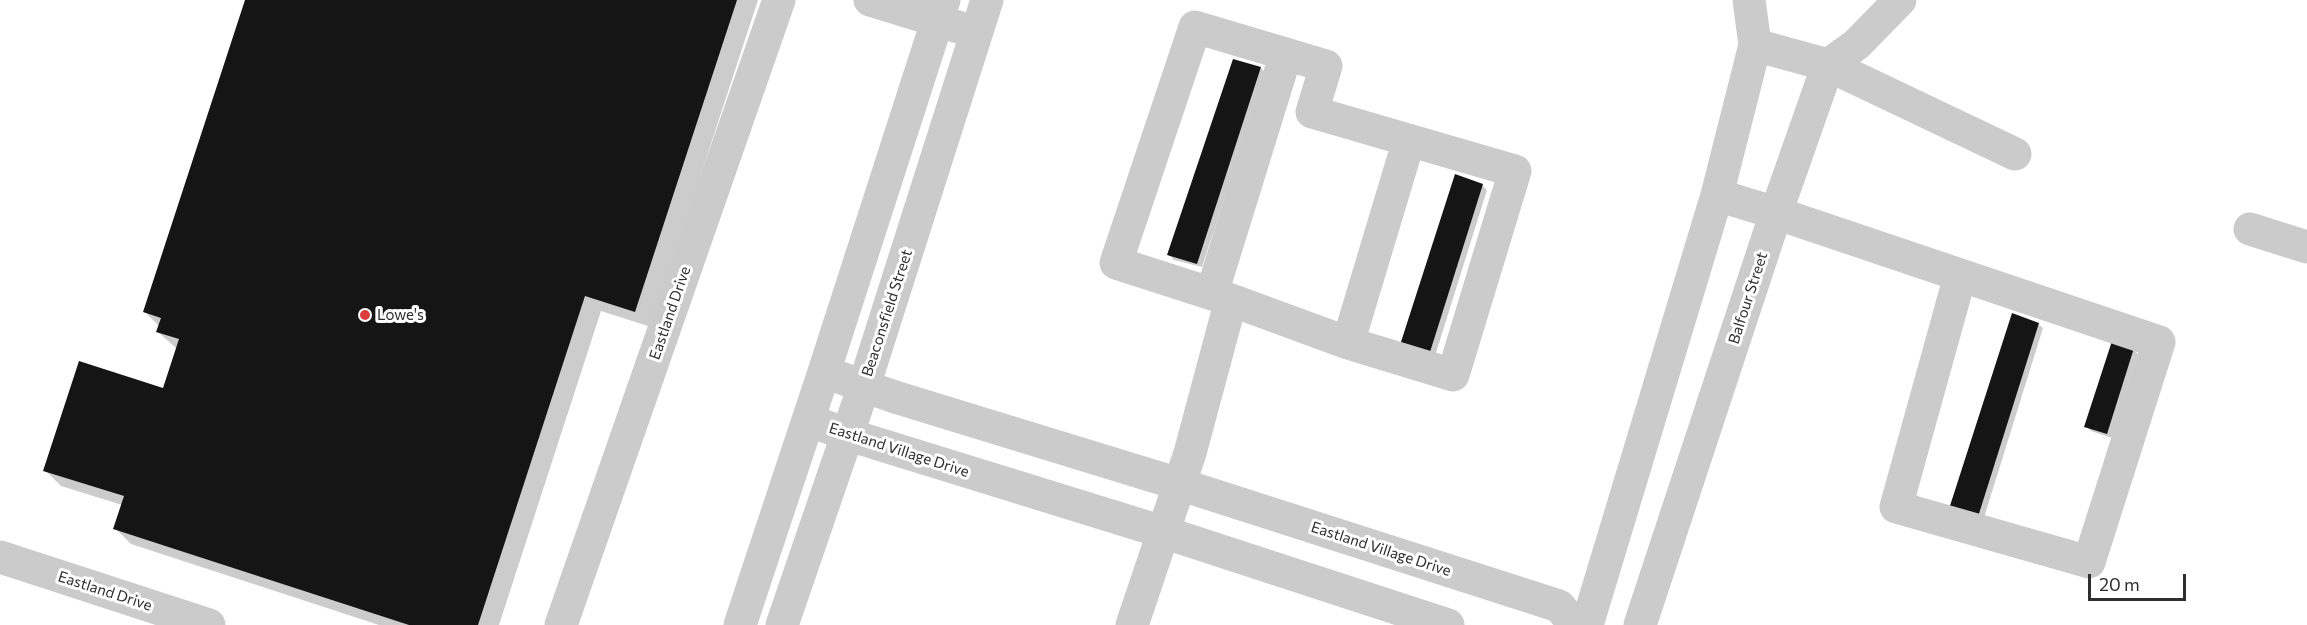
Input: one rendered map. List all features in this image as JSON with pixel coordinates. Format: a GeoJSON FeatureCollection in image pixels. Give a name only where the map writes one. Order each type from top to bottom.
{"type":"FeatureCollection","features":[{"type":"Feature","properties":{"kind":"street","name":"Eastland Drive"},"geometry":{"type":"LineString","coordinates":[[561,625],[779,0]]}},
{"type":"Feature","properties":{"kind":"street"},"geometry":{"type":"LineString","coordinates":[[870,0],[940,10],[976,34]]}},
{"type":"Feature","properties":{"kind":"street","name":"Beaconsfield Street"},"geometry":{"type":"LineString","coordinates":[[783,625],[864,386],[987,0]]}},
{"type":"Feature","properties":{"kind":"street"},"geometry":{"type":"LineString","coordinates":[[1587,625],[1717,195],[1755,45],[1749,0]]}},
{"type":"Feature","properties":{"kind":"street"},"geometry":{"type":"LineString","coordinates":[[1828,65],[1857,44],[1900,0]]}},
{"type":"Feature","properties":{"kind":"street"},"geometry":{"type":"LineString","coordinates":[[740,625],[940,10]]}},
{"type":"Feature","properties":{"kind":"street"},"geometry":{"type":"LineString","coordinates":[[1195,27],[1286,54],[1326,66],[1312,112],[1515,171],[1453,375],[1348,343],[1221,297],[1116,263],[1195,27]]}},
{"type":"Feature","properties":{"kind":"street"},"geometry":{"type":"LineString","coordinates":[[1755,45],[1828,65],[2015,154]]}},
{"type":"Feature","properties":{"kind":"street"},"geometry":{"type":"LineString","coordinates":[[1132,625],[1179,484],[1221,297],[1286,54]]}},
{"type":"Feature","properties":{"kind":"street","name":"Balfour Street"},"geometry":{"type":"LineString","coordinates":[[1640,625],[1776,213],[1828,65]]}},
{"type":"Feature","properties":{"kind":"street"},"geometry":{"type":"LineString","coordinates":[[1348,343],[1409,140]]}},
{"type":"Feature","properties":{"kind":"street"},"geometry":{"type":"LineString","coordinates":[[1717,195],[2160,342],[2089,562],[1896,507],[1960,276]]}},
{"type":"Feature","properties":{"kind":"street"},"geometry":{"type":"LineString","coordinates":[[2250,230],[2307,247]]}},
{"type":"Feature","properties":{"kind":"street","name":"Eastland Village Drive"},"geometry":{"type":"LineString","coordinates":[[824,372],[1559,606],[1575,625]]}},
{"type":"Feature","properties":{"kind":"street","name":"Eastland Village Drive"},"geometry":{"type":"LineString","coordinates":[[808,420],[1448,625]]}},
{"type":"Feature","properties":{"kind":"street"},"geometry":{"type":"LineString","coordinates":[[773,525],[812,537]]}},
{"type":"Feature","properties":{"kind":"street","name":"Eastland Drive"},"geometry":{"type":"LineString","coordinates":[[0,557],[209,625]]}},
{"type":"Feature","properties":{"kind":"building","name":"Lowe's"},"geometry":{"type":"Polygon","coordinates":[[[245,0],[737,0],[635,312],[585,296],[478,625],[409,625],[113,529],[124,496],[43,471],[79,361],[163,388],[179,339],[156,332],[161,318],[143,312],[245,0]]]}},
{"type":"Feature","properties":{"kind":"building"},"geometry":{"type":"Polygon","coordinates":[[[1233,59],[1261,67],[1197,264],[1167,255],[1233,59]]]}},
{"type":"Feature","properties":{"kind":"building"},"geometry":{"type":"Polygon","coordinates":[[[1455,174],[1483,184],[1430,352],[1400,345],[1455,174]]]}},
{"type":"Feature","properties":{"kind":"building"},"geometry":{"type":"Polygon","coordinates":[[[2012,313],[2039,323],[1977,520],[1948,512],[2012,313]]]}},
{"type":"Feature","properties":{"kind":"building"},"geometry":{"type":"Polygon","coordinates":[[[2112,341],[2134,348],[2107,434],[2084,427],[2112,341]]]}},
{"type":"Feature","properties":{"kind":"place","name":"Lowe's"},"geometry":{"type":"Point","coordinates":[365,315]}}]}
